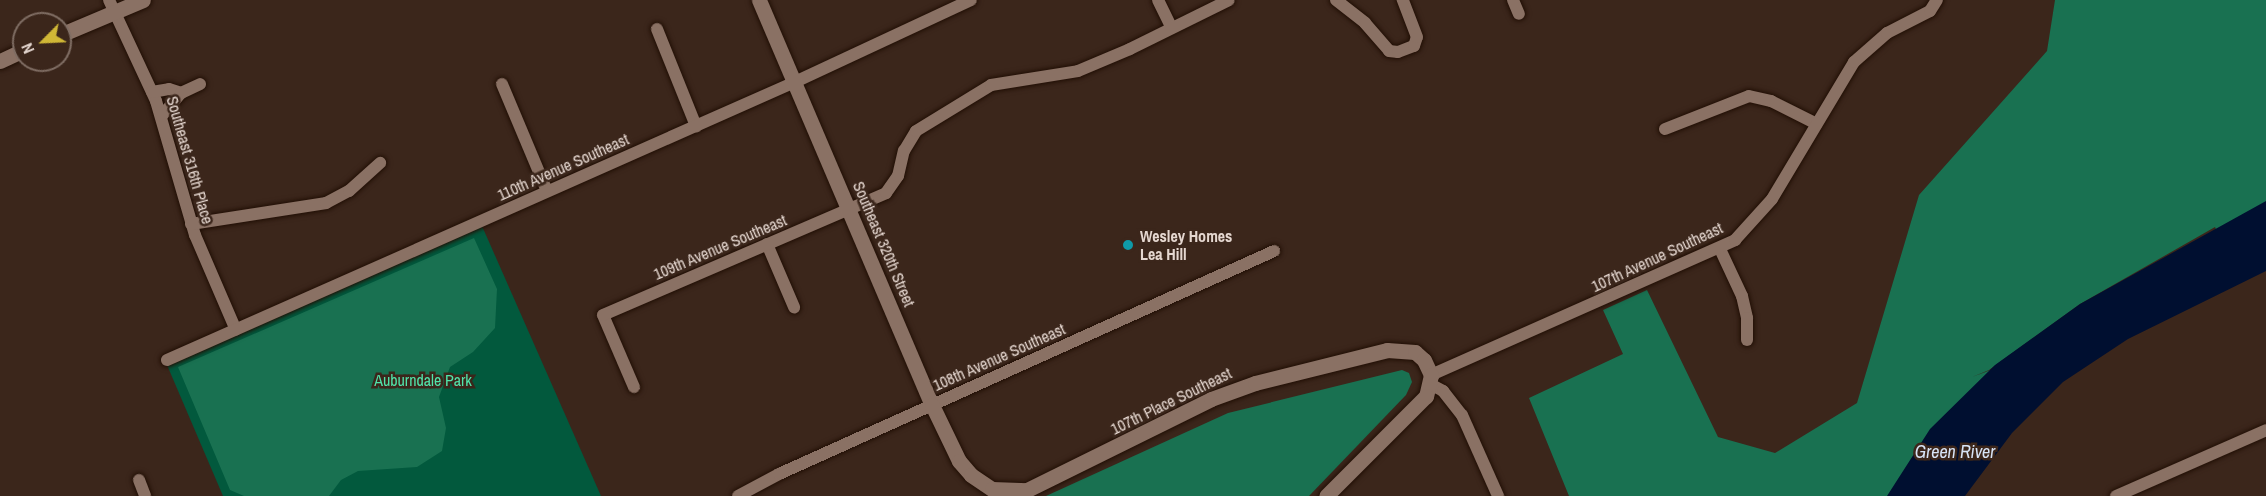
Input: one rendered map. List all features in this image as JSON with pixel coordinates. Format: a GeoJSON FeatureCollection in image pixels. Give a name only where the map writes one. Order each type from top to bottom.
{"type":"FeatureCollection","features":[{"type":"Feature","properties":{"kind":"street"},"geometry":{"type":"LineString","coordinates":[[72,28],[112,6],[143,0]]}},
{"type":"Feature","properties":{"kind":"street","name":"Southeast 320th Street"},"geometry":{"type":"LineString","coordinates":[[759,0],[851,208],[932,405],[965,470],[992,489]]}},
{"type":"Feature","properties":{"kind":"street","name":"110th Avenue Southeast"},"geometry":{"type":"LineString","coordinates":[[167,360],[795,82],[971,0]]}},
{"type":"Feature","properties":{"kind":"street"},"geometry":{"type":"LineString","coordinates":[[1158,0],[1171,27]]}},
{"type":"Feature","properties":{"kind":"street","name":"109th Avenue Southeast"},"geometry":{"type":"LineString","coordinates":[[634,387],[603,315],[851,208],[890,188],[916,130],[991,85],[1077,70],[1229,0]]}},
{"type":"Feature","properties":{"kind":"street"},"geometry":{"type":"LineString","coordinates":[[1336,0],[1365,23],[1389,51],[1398,52],[1414,46],[1417,37],[1403,0]]}},
{"type":"Feature","properties":{"kind":"street"},"geometry":{"type":"LineString","coordinates":[[1513,0],[1519,14]]}},
{"type":"Feature","properties":{"kind":"street","name":"107th Avenue Southeast"},"geometry":{"type":"LineString","coordinates":[[1430,379],[1720,249],[1745,232],[1763,211],[1860,55],[1887,33],[1930,11],[1937,0]]}},
{"type":"Feature","properties":{"kind":"street","name":"Southeast 316th Place"},"geometry":{"type":"LineString","coordinates":[[112,6],[162,116],[191,224],[236,330]]}},
{"type":"Feature","properties":{"kind":"street"},"geometry":{"type":"LineString","coordinates":[[657,30],[696,126]]}},
{"type":"Feature","properties":{"kind":"street"},"geometry":{"type":"LineString","coordinates":[[162,116],[181,93],[200,84]]}},
{"type":"Feature","properties":{"kind":"street"},"geometry":{"type":"LineString","coordinates":[[502,84],[547,191]]}},
{"type":"Feature","properties":{"kind":"street"},"geometry":{"type":"LineString","coordinates":[[152,92],[169,89],[181,93]]}},
{"type":"Feature","properties":{"kind":"street"},"geometry":{"type":"LineString","coordinates":[[1665,129],[1729,101],[1753,96],[1817,124]]}},
{"type":"Feature","properties":{"kind":"street"},"geometry":{"type":"LineString","coordinates":[[191,224],[326,203],[349,191],[380,163]]}},
{"type":"Feature","properties":{"kind":"street"},"geometry":{"type":"LineString","coordinates":[[767,244],[794,307]]}},
{"type":"Feature","properties":{"kind":"street"},"geometry":{"type":"LineString","coordinates":[[1720,249],[1742,296],[1748,318],[1747,339]]}},
{"type":"Feature","properties":{"kind":"street","name":"108th Avenue Southeast"},"geometry":{"type":"LineString","coordinates":[[739,496],[932,405],[1275,251]]}},
{"type":"Feature","properties":{"kind":"street","name":"107th Place Southeast"},"geometry":{"type":"LineString","coordinates":[[992,489],[1018,491],[1046,483],[1211,399],[1276,376],[1402,349],[1424,360],[1430,379]]}},
{"type":"Feature","properties":{"kind":"street"},"geometry":{"type":"LineString","coordinates":[[1326,496],[1420,403],[1430,379],[1462,415],[1498,496]]}},
{"type":"Feature","properties":{"kind":"street"},"geometry":{"type":"LineString","coordinates":[[2116,496],[2266,430]]}},
{"type":"Feature","properties":{"kind":"street"},"geometry":{"type":"LineString","coordinates":[[139,480],[145,496]]}},
{"type":"Feature","properties":{"kind":"green space"},"geometry":{"type":"Polygon","coordinates":[[[2055,0],[2266,0],[2266,238],[2226,251],[2215,227],[2080,304],[1989,370],[1972,377],[2050,348],[1911,496],[1569,496],[1529,398],[1623,354],[1603,310],[1647,290],[1718,437],[1775,453],[1857,403],[1919,195],[2047,51],[2055,0]]]}},
{"type":"Feature","properties":{"kind":"green space","name":"Auburndale Park"},"geometry":{"type":"Polygon","coordinates":[[[482,226],[601,496],[223,496],[167,365],[482,226]]]}},
{"type":"Feature","properties":{"kind":"green space","name":"Auburndale Park"},"geometry":{"type":"Polygon","coordinates":[[[474,238],[497,289],[495,328],[473,352],[450,367],[439,397],[446,428],[442,451],[417,467],[358,471],[341,480],[329,496],[244,496],[230,490],[178,367],[474,238]]]}},
{"type":"Feature","properties":{"kind":"green space"},"geometry":{"type":"Polygon","coordinates":[[[1402,370],[1409,373],[1412,382],[1406,395],[1309,496],[1046,496],[1228,413],[1402,370]]]}},
{"type":"Feature","properties":{"kind":"water","name":"Green River"},"geometry":{"type":"Polygon","coordinates":[[[2266,201],[2266,271],[2128,339],[2063,382],[2012,433],[1965,496],[1887,496],[1930,429],[1995,365],[2080,304],[2266,201]]]}},
{"type":"Feature","properties":{"kind":"place","name":"Wesley Homes Lea Hill"},"geometry":{"type":"Point","coordinates":[1128,245]}}]}
